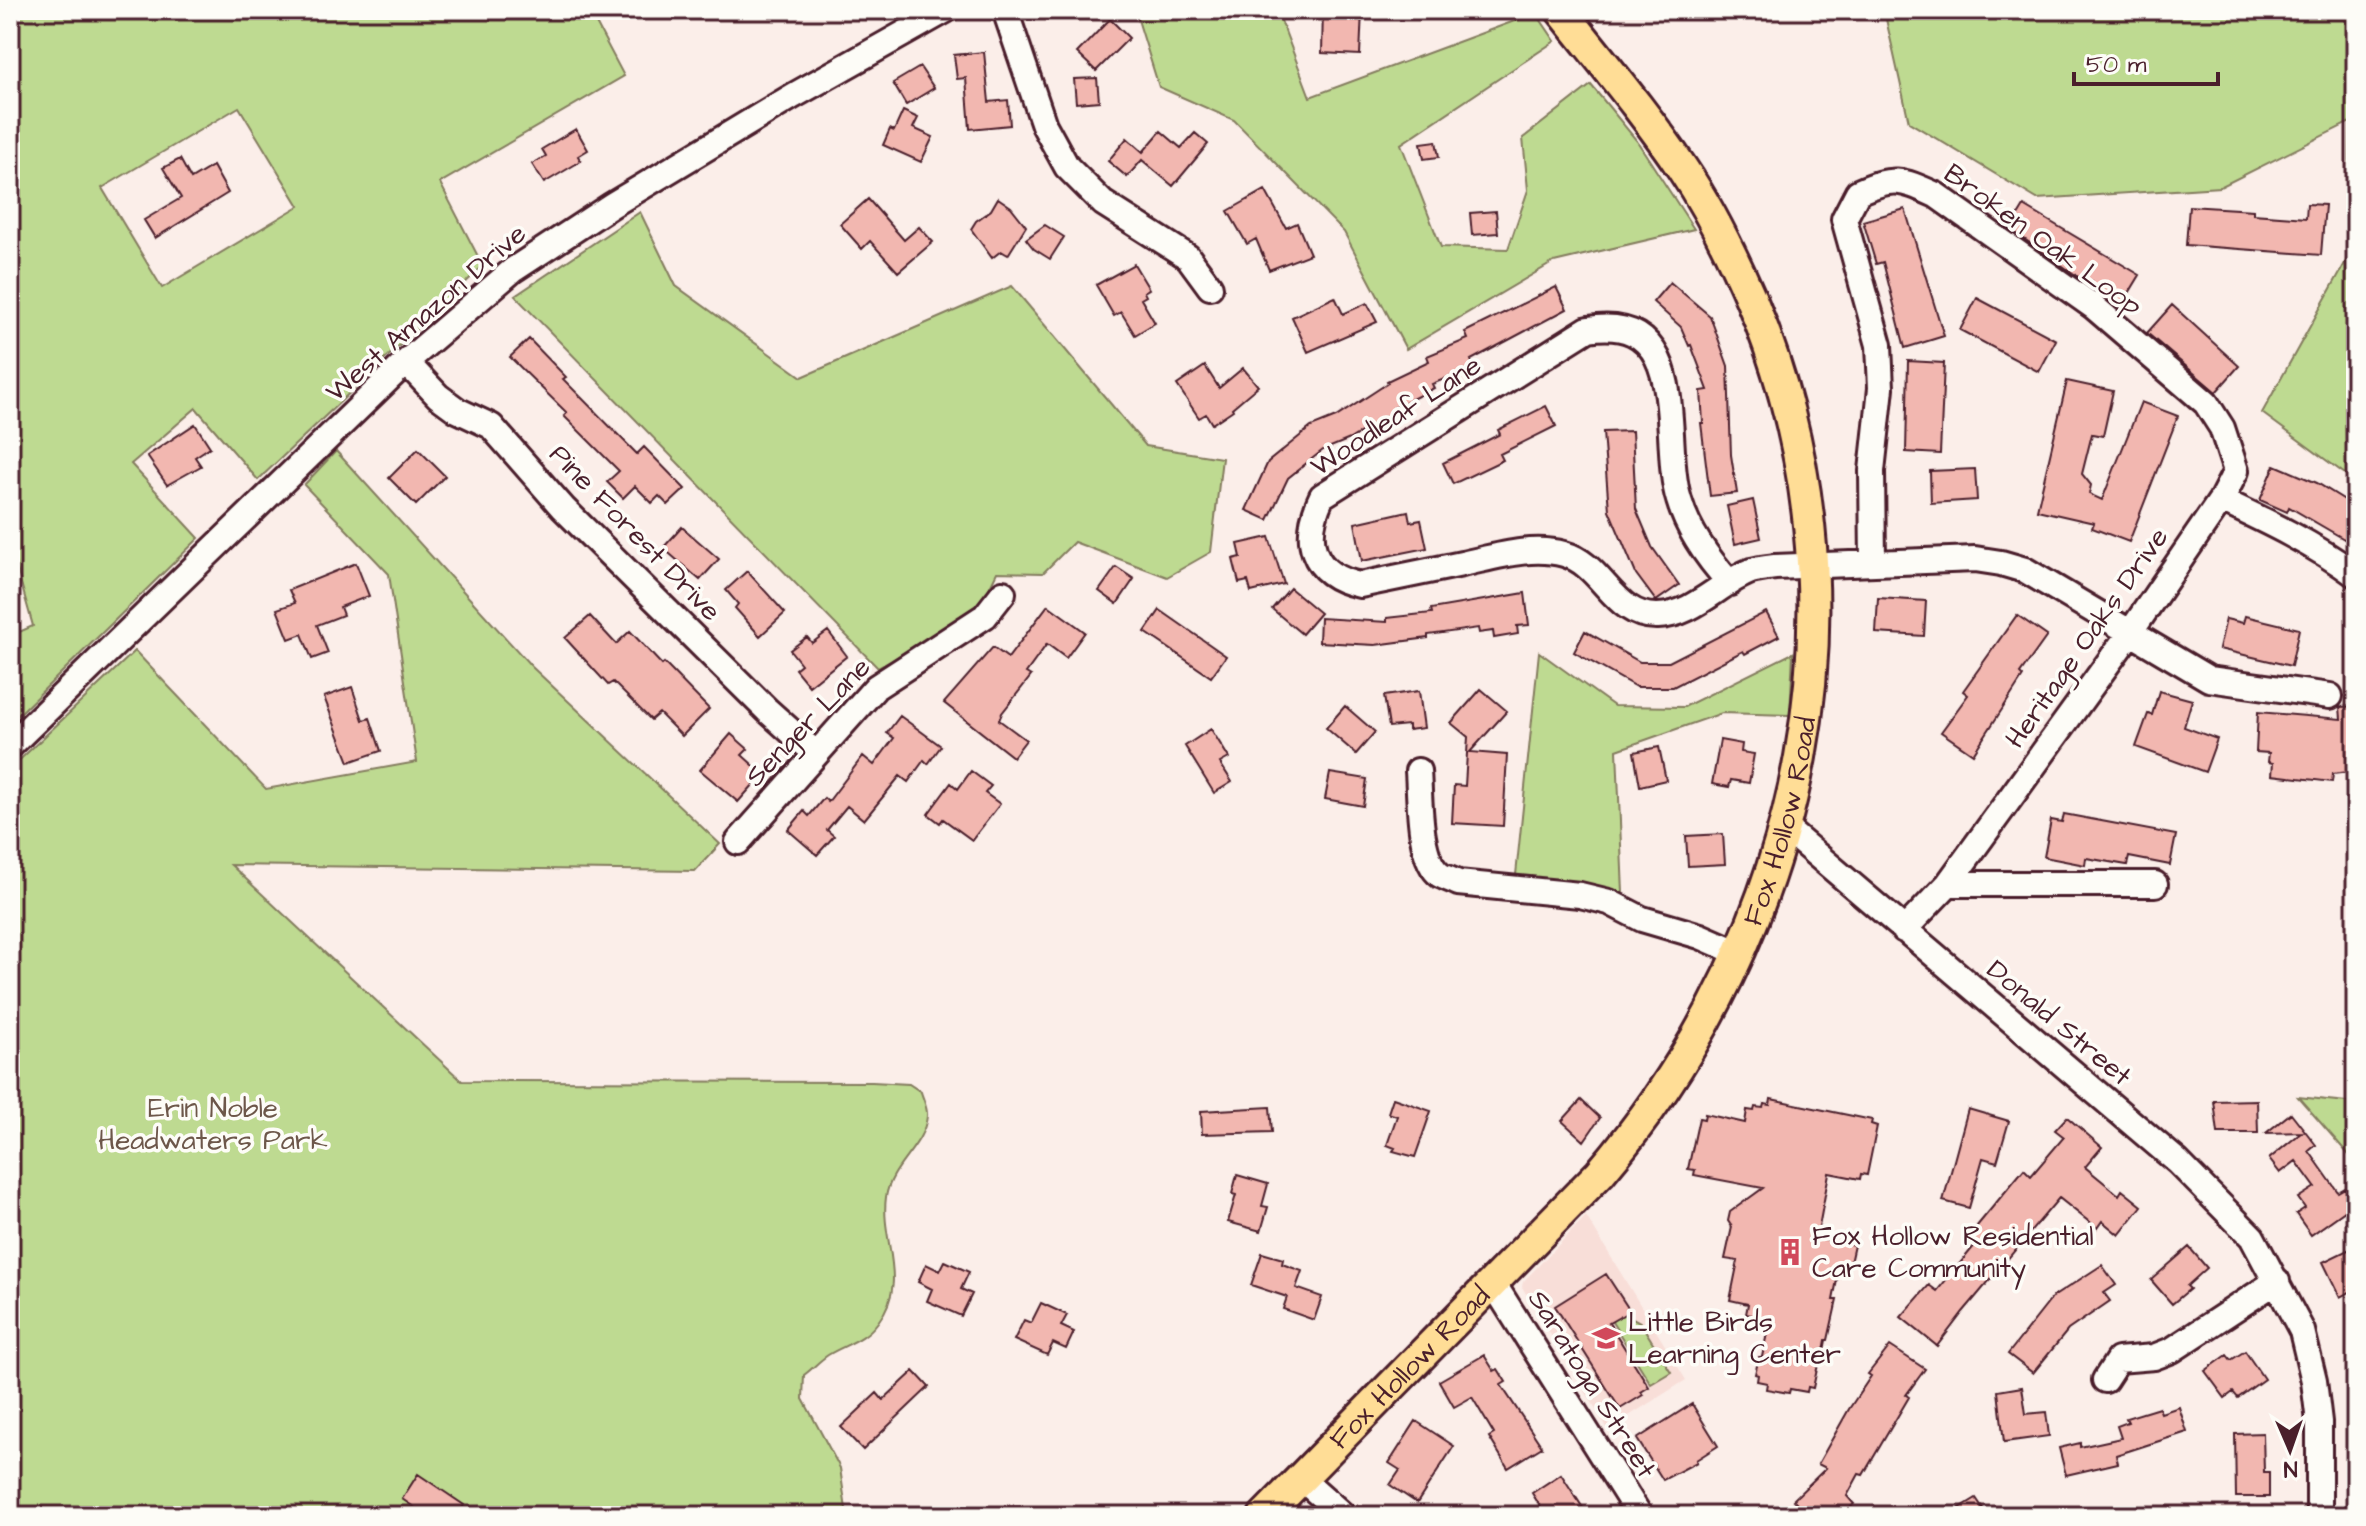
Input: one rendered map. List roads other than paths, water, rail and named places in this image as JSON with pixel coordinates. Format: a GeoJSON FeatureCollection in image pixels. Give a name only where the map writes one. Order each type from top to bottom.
{"type":"FeatureCollection","features":[{"type":"Feature","properties":{"kind":"main road","name":"Fox Hollow Road"},"geometry":{"type":"LineString","coordinates":[[1264,1516],[1600,1173],[1646,1116],[1705,1024],[1739,953],[1764,892],[1797,779],[1812,682],[1813,606],[1805,495],[1783,389],[1750,297],[1684,171],[1561,10]]}},
{"type":"Feature","properties":{"kind":"street","name":"West Amazon Drive"},"geometry":{"type":"LineString","coordinates":[[10,746],[406,362],[513,270],[612,205],[802,90],[946,10]]}},
{"type":"Feature","properties":{"kind":"street"},"geometry":{"type":"LineString","coordinates":[[1005,10],[1044,125],[1067,167],[1103,203],[1188,257],[1210,287]]}},
{"type":"Feature","properties":{"kind":"street","name":"Broken Oak Loop"},"geometry":{"type":"LineString","coordinates":[[1873,562],[1872,471],[1881,388],[1879,345],[1844,219],[1858,192],[1884,180],[1908,183],[1936,195],[2094,307],[2206,403],[2222,428],[2236,471],[2221,500]]}},
{"type":"Feature","properties":{"kind":"street","name":"Woodleaf Lane"},"geometry":{"type":"LineString","coordinates":[[1730,583],[1717,569],[1687,522],[1679,500],[1673,475],[1666,375],[1658,357],[1646,343],[1628,331],[1608,326],[1588,329],[1322,496],[1314,513],[1313,547],[1317,559],[1329,574],[1343,582],[1360,585],[1543,550],[1567,554],[1586,564],[1622,604],[1640,614],[1657,617],[1679,613],[1751,571],[1775,567],[1975,559],[2001,563],[2025,570],[2209,679],[2330,696]]}},
{"type":"Feature","properties":{"kind":"street","name":"Pine Forest Drive"},"geometry":{"type":"LineString","coordinates":[[406,362],[438,396],[457,410],[491,426],[563,508],[767,710],[815,753]]}},
{"type":"Feature","properties":{"kind":"street"},"geometry":{"type":"LineString","coordinates":[[2221,500],[2284,529],[2356,575]]}},
{"type":"Feature","properties":{"kind":"street","name":"Heritage Oaks Drive"},"geometry":{"type":"LineString","coordinates":[[1904,930],[1948,884],[2130,633],[2221,500]]}},
{"type":"Feature","properties":{"kind":"street","name":"Senger Lane"},"geometry":{"type":"LineString","coordinates":[[738,842],[876,687],[985,616],[1003,593]]}},
{"type":"Feature","properties":{"kind":"street"},"geometry":{"type":"LineString","coordinates":[[1418,771],[1424,843],[1429,862],[1440,875],[1458,883],[1580,895],[1609,902],[1642,919],[1700,936],[1739,953]]}},
{"type":"Feature","properties":{"kind":"street","name":"Donald Street"},"geometry":{"type":"LineString","coordinates":[[1784,827],[2178,1162],[2252,1237],[2302,1331],[2314,1381],[2319,1422],[2319,1516]]}},
{"type":"Feature","properties":{"kind":"street"},"geometry":{"type":"LineString","coordinates":[[1948,884],[2155,884]]}},
{"type":"Feature","properties":{"kind":"street"},"geometry":{"type":"LineString","coordinates":[[2105,1380],[2118,1360],[2154,1357],[2172,1350],[2277,1281]]}},
{"type":"Feature","properties":{"kind":"street","name":"Saratoga Street"},"geometry":{"type":"LineString","coordinates":[[1493,1283],[1640,1516]]}},
{"type":"Feature","properties":{"kind":"street"},"geometry":{"type":"LineString","coordinates":[[1301,1478],[1344,1516]]}},
{"type":"Feature","properties":{"kind":"place","name":"Fox Hollow Residential Care Community"},"geometry":{"type":"Point","coordinates":[1790,1252]}},
{"type":"Feature","properties":{"kind":"place","name":"Little Birds Learning Center"},"geometry":{"type":"Point","coordinates":[1606,1338]}},
{"type":"Feature","properties":{"kind":"park label","name":"Erin Noble Headwaters Park"},"geometry":{"type":"Point","coordinates":[213,1124]}}]}
